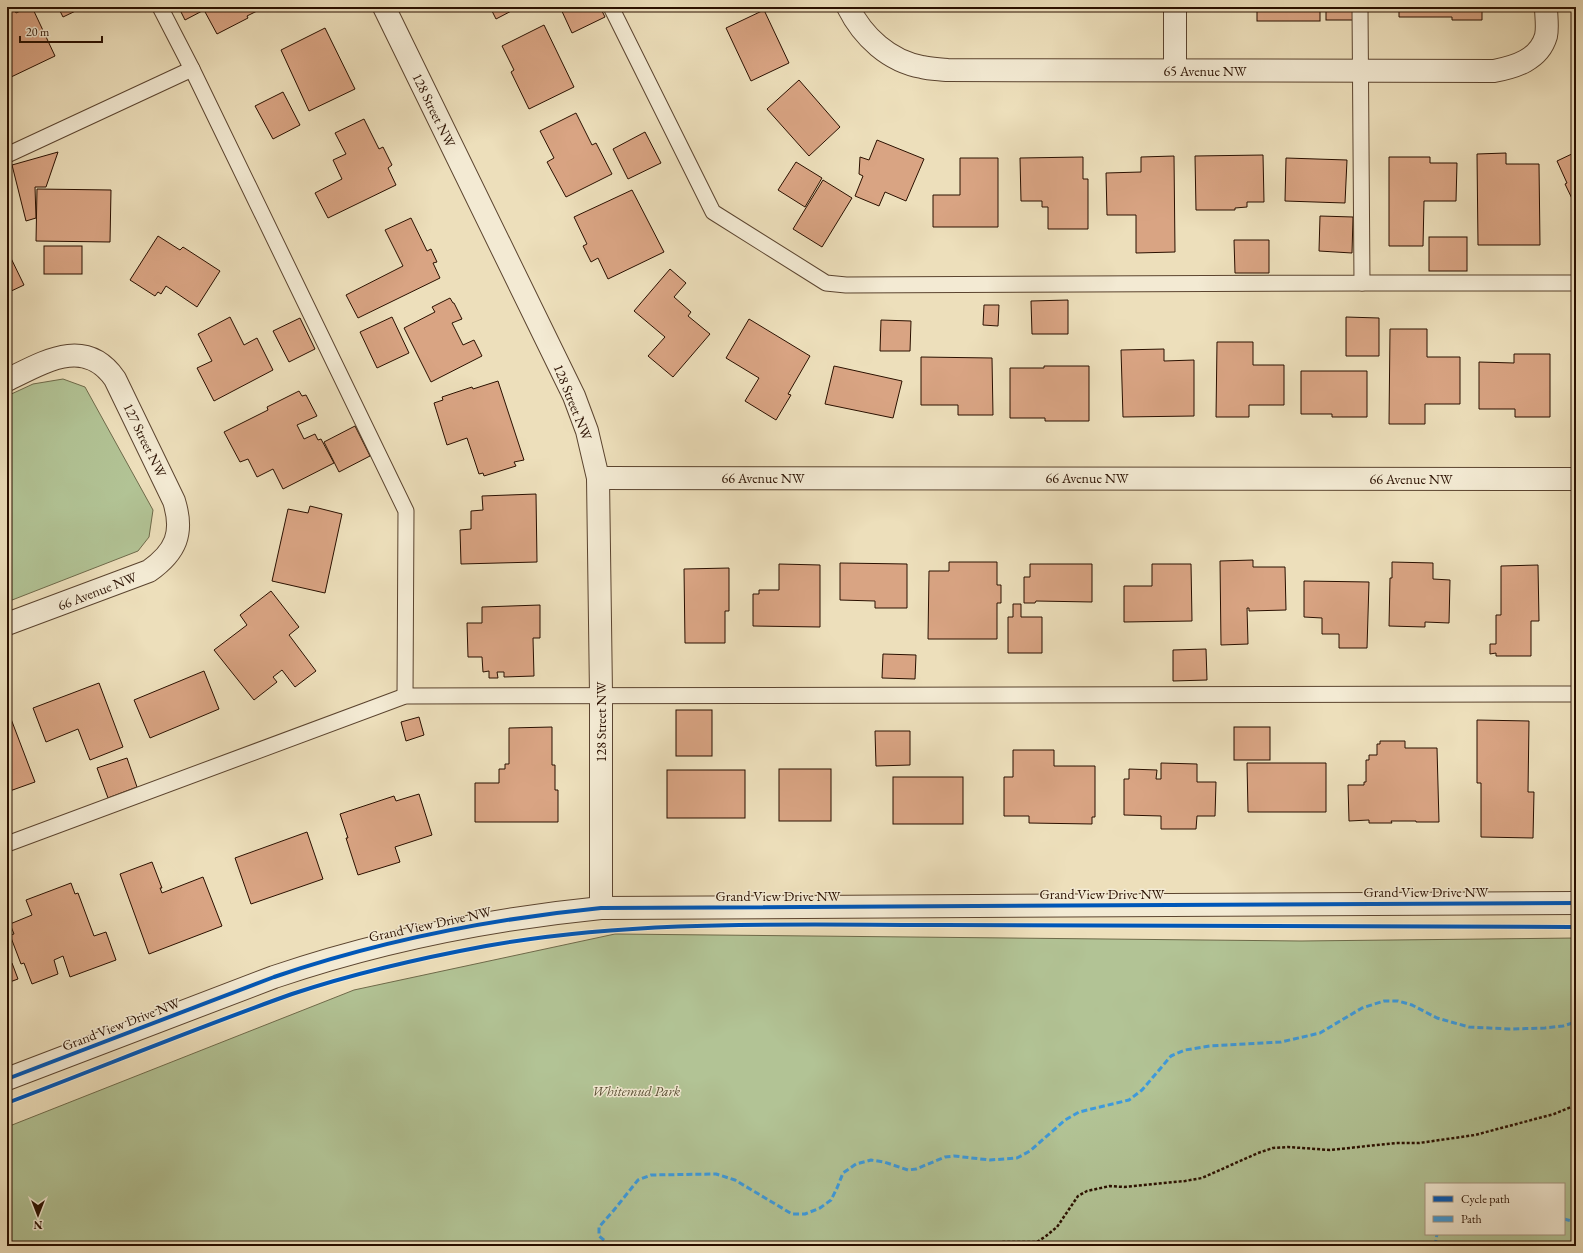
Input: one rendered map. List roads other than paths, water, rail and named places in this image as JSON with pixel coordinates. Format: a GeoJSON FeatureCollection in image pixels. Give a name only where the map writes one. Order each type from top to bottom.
{"type":"FeatureCollection","features":[{"type":"Feature","properties":{"kind":"street","name":"128 Street NW"},"geometry":{"type":"LineString","coordinates":[[384,7],[574,396],[587,431],[598,478],[601,694],[601,908]]}},
{"type":"Feature","properties":{"kind":"street","name":"65 Avenue NW"},"geometry":{"type":"LineString","coordinates":[[848,7],[854,19],[866,36],[884,51],[904,61],[922,67],[947,70],[1361,71],[1494,71],[1512,68],[1527,61],[1539,49],[1546,36],[1546,7]]}},
{"type":"Feature","properties":{"kind":"street"},"geometry":{"type":"LineString","coordinates":[[1175,7],[1175,70]]}},
{"type":"Feature","properties":{"kind":"street","name":"127 Street NW"},"geometry":{"type":"LineString","coordinates":[[7,380],[47,360],[60,356],[84,356],[98,360],[108,369],[115,379],[174,501],[178,514],[179,527],[176,541]]}},
{"type":"Feature","properties":{"kind":"street","name":"66 Avenue NW"},"geometry":{"type":"LineString","coordinates":[[598,478],[1576,479]]}},
{"type":"Feature","properties":{"kind":"street","name":"66 Avenue NW"},"geometry":{"type":"LineString","coordinates":[[7,624],[149,571],[160,563],[170,552],[176,541]]}},
{"type":"Feature","properties":{"kind":"street","name":"Grand View Drive NW"},"geometry":{"type":"LineString","coordinates":[[7,1079],[309,965],[420,936],[490,922],[601,908],[1576,903]]}},
{"type":"Feature","properties":{"kind":"lane"},"geometry":{"type":"LineString","coordinates":[[160,7],[192,68],[406,512],[405,696]]}},
{"type":"Feature","properties":{"kind":"lane"},"geometry":{"type":"LineString","coordinates":[[611,7],[713,212],[826,283],[846,285],[1576,283]]}},
{"type":"Feature","properties":{"kind":"lane"},"geometry":{"type":"LineString","coordinates":[[1360,7],[1362,283]]}},
{"type":"Feature","properties":{"kind":"lane"},"geometry":{"type":"LineString","coordinates":[[7,155],[192,68]]}},
{"type":"Feature","properties":{"kind":"lane"},"geometry":{"type":"LineString","coordinates":[[7,844],[405,696],[601,694],[1576,694]]}},
{"type":"Feature","properties":{"kind":"park label","name":"Whitemud Park"},"geometry":{"type":"Point","coordinates":[636,1091]}}]}
